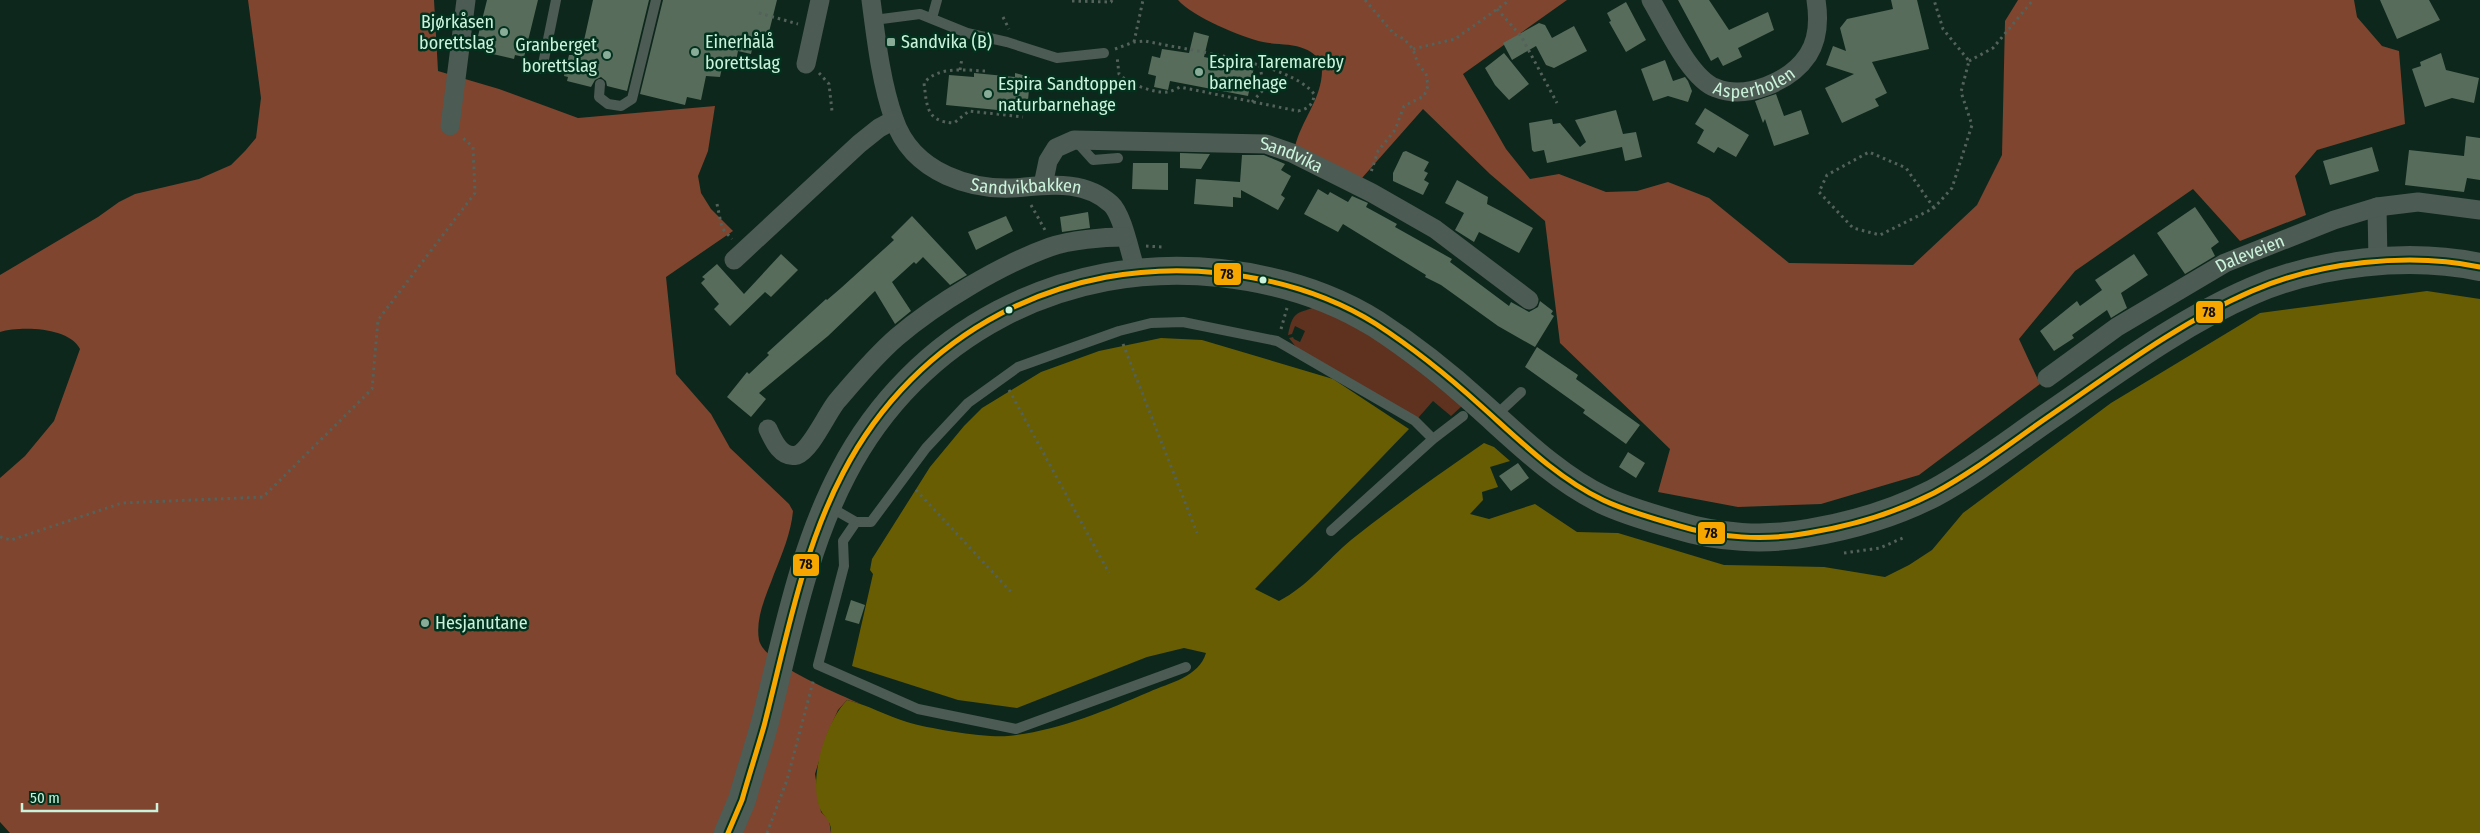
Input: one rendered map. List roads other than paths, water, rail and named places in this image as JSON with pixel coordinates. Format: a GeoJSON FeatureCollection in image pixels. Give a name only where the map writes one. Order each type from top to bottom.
{"type":"FeatureCollection","features":[{"type":"Feature","properties":{"kind":"main road","name":"Daleveien"},"geometry":{"type":"LineString","coordinates":[[728,833],[742,800],[764,724],[784,641],[827,505],[845,467],[867,432],[918,373],[952,344],[997,314],[1031,298],[1077,282],[1136,271],[1189,269],[1240,275],[1293,286],[1334,301],[1372,322],[1407,346],[1529,449],[1568,479],[1601,500],[1638,514],[1696,531],[1754,538],[1803,534],[1869,518],[1934,493],[1990,458],[2134,358],[2191,323],[2254,290],[2304,274],[2378,261],[2424,262],[2480,267]]}},
{"type":"Feature","properties":{"kind":"street"},"geometry":{"type":"LineString","coordinates":[[450,126],[466,0]]}},
{"type":"Feature","properties":{"kind":"street"},"geometry":{"type":"LineString","coordinates":[[806,64],[820,0]]}},
{"type":"Feature","properties":{"kind":"street","name":"Sandvikbakken"},"geometry":{"type":"LineString","coordinates":[[871,0],[894,120],[905,141],[923,161],[948,177],[974,185],[1003,188],[1043,185],[1071,186],[1100,196],[1112,205],[1121,219],[1136,271]]}},
{"type":"Feature","properties":{"kind":"street","name":"Asperholen"},"geometry":{"type":"LineString","coordinates":[[1651,0],[1679,49],[1704,80],[1716,88],[1740,92],[1755,90],[1775,82],[1797,67],[1808,55],[1818,28],[1816,0]]}},
{"type":"Feature","properties":{"kind":"street"},"geometry":{"type":"LineString","coordinates":[[740,255],[864,139],[894,120]]}},
{"type":"Feature","properties":{"kind":"street"},"geometry":{"type":"LineString","coordinates":[[1043,185],[1048,161],[1056,148],[1074,140]]}},
{"type":"Feature","properties":{"kind":"street","name":"Sandvika"},"geometry":{"type":"LineString","coordinates":[[1074,140],[1266,144],[1292,152],[1436,229],[1529,300]]}},
{"type":"Feature","properties":{"kind":"street","name":"Daleveien"},"geometry":{"type":"LineString","coordinates":[[2047,378],[2124,322],[2225,263],[2334,220],[2377,208],[2418,202],[2480,210]]}},
{"type":"Feature","properties":{"kind":"street"},"geometry":{"type":"LineString","coordinates":[[2377,208],[2378,261]]}},
{"type":"Feature","properties":{"kind":"street"},"geometry":{"type":"LineString","coordinates":[[768,430],[779,450],[796,455],[805,450],[829,410],[896,338],[926,314],[990,275],[1051,247],[1111,237],[1125,237]]}},
{"type":"Feature","properties":{"kind":"lane"},"geometry":{"type":"LineString","coordinates":[[542,69],[556,0]]}},
{"type":"Feature","properties":{"kind":"lane"},"geometry":{"type":"LineString","coordinates":[[600,84],[600,97],[608,104],[621,106],[632,99],[656,0]]}},
{"type":"Feature","properties":{"kind":"lane"},"geometry":{"type":"LineString","coordinates":[[932,18],[937,0]]}},
{"type":"Feature","properties":{"kind":"lane"},"geometry":{"type":"LineString","coordinates":[[874,20],[920,14],[966,34],[1007,42],[1057,58],[1104,53]]}},
{"type":"Feature","properties":{"kind":"lane"},"geometry":{"type":"LineString","coordinates":[[1074,140],[1093,160],[1118,158]]}},
{"type":"Feature","properties":{"kind":"lane"},"geometry":{"type":"LineString","coordinates":[[827,505],[856,522],[871,522],[926,448],[968,403],[1018,366],[1119,331],[1151,323],[1182,322],[1277,341],[1415,422],[1433,439]]}},
{"type":"Feature","properties":{"kind":"lane"},"geometry":{"type":"LineString","coordinates":[[1494,418],[1521,392]]}},
{"type":"Feature","properties":{"kind":"lane"},"geometry":{"type":"LineString","coordinates":[[1331,532],[1433,439],[1463,416]]}},
{"type":"Feature","properties":{"kind":"lane"},"geometry":{"type":"LineString","coordinates":[[856,522],[843,541],[844,566],[818,665],[918,709],[1016,729],[1186,668]]}},
{"type":"Feature","properties":{"kind":"place","name":"Bjørkåsen borettslag"},"geometry":{"type":"Point","coordinates":[504,32]}},
{"type":"Feature","properties":{"kind":"place","name":"Sandvika (B)"},"geometry":{"type":"Point","coordinates":[891,42]}},
{"type":"Feature","properties":{"kind":"place","name":"Einerhålå borettslag"},"geometry":{"type":"Point","coordinates":[695,52]}},
{"type":"Feature","properties":{"kind":"place","name":"Granberget borettslag"},"geometry":{"type":"Point","coordinates":[607,55]}},
{"type":"Feature","properties":{"kind":"place","name":"Espira Taremareby barnehage"},"geometry":{"type":"Point","coordinates":[1199,72]}},
{"type":"Feature","properties":{"kind":"place","name":"Espira Sandtoppen naturbarnehage"},"geometry":{"type":"Point","coordinates":[988,94]}},
{"type":"Feature","properties":{"kind":"place","name":"Hesjanutane"},"geometry":{"type":"Point","coordinates":[425,623]}}]}
